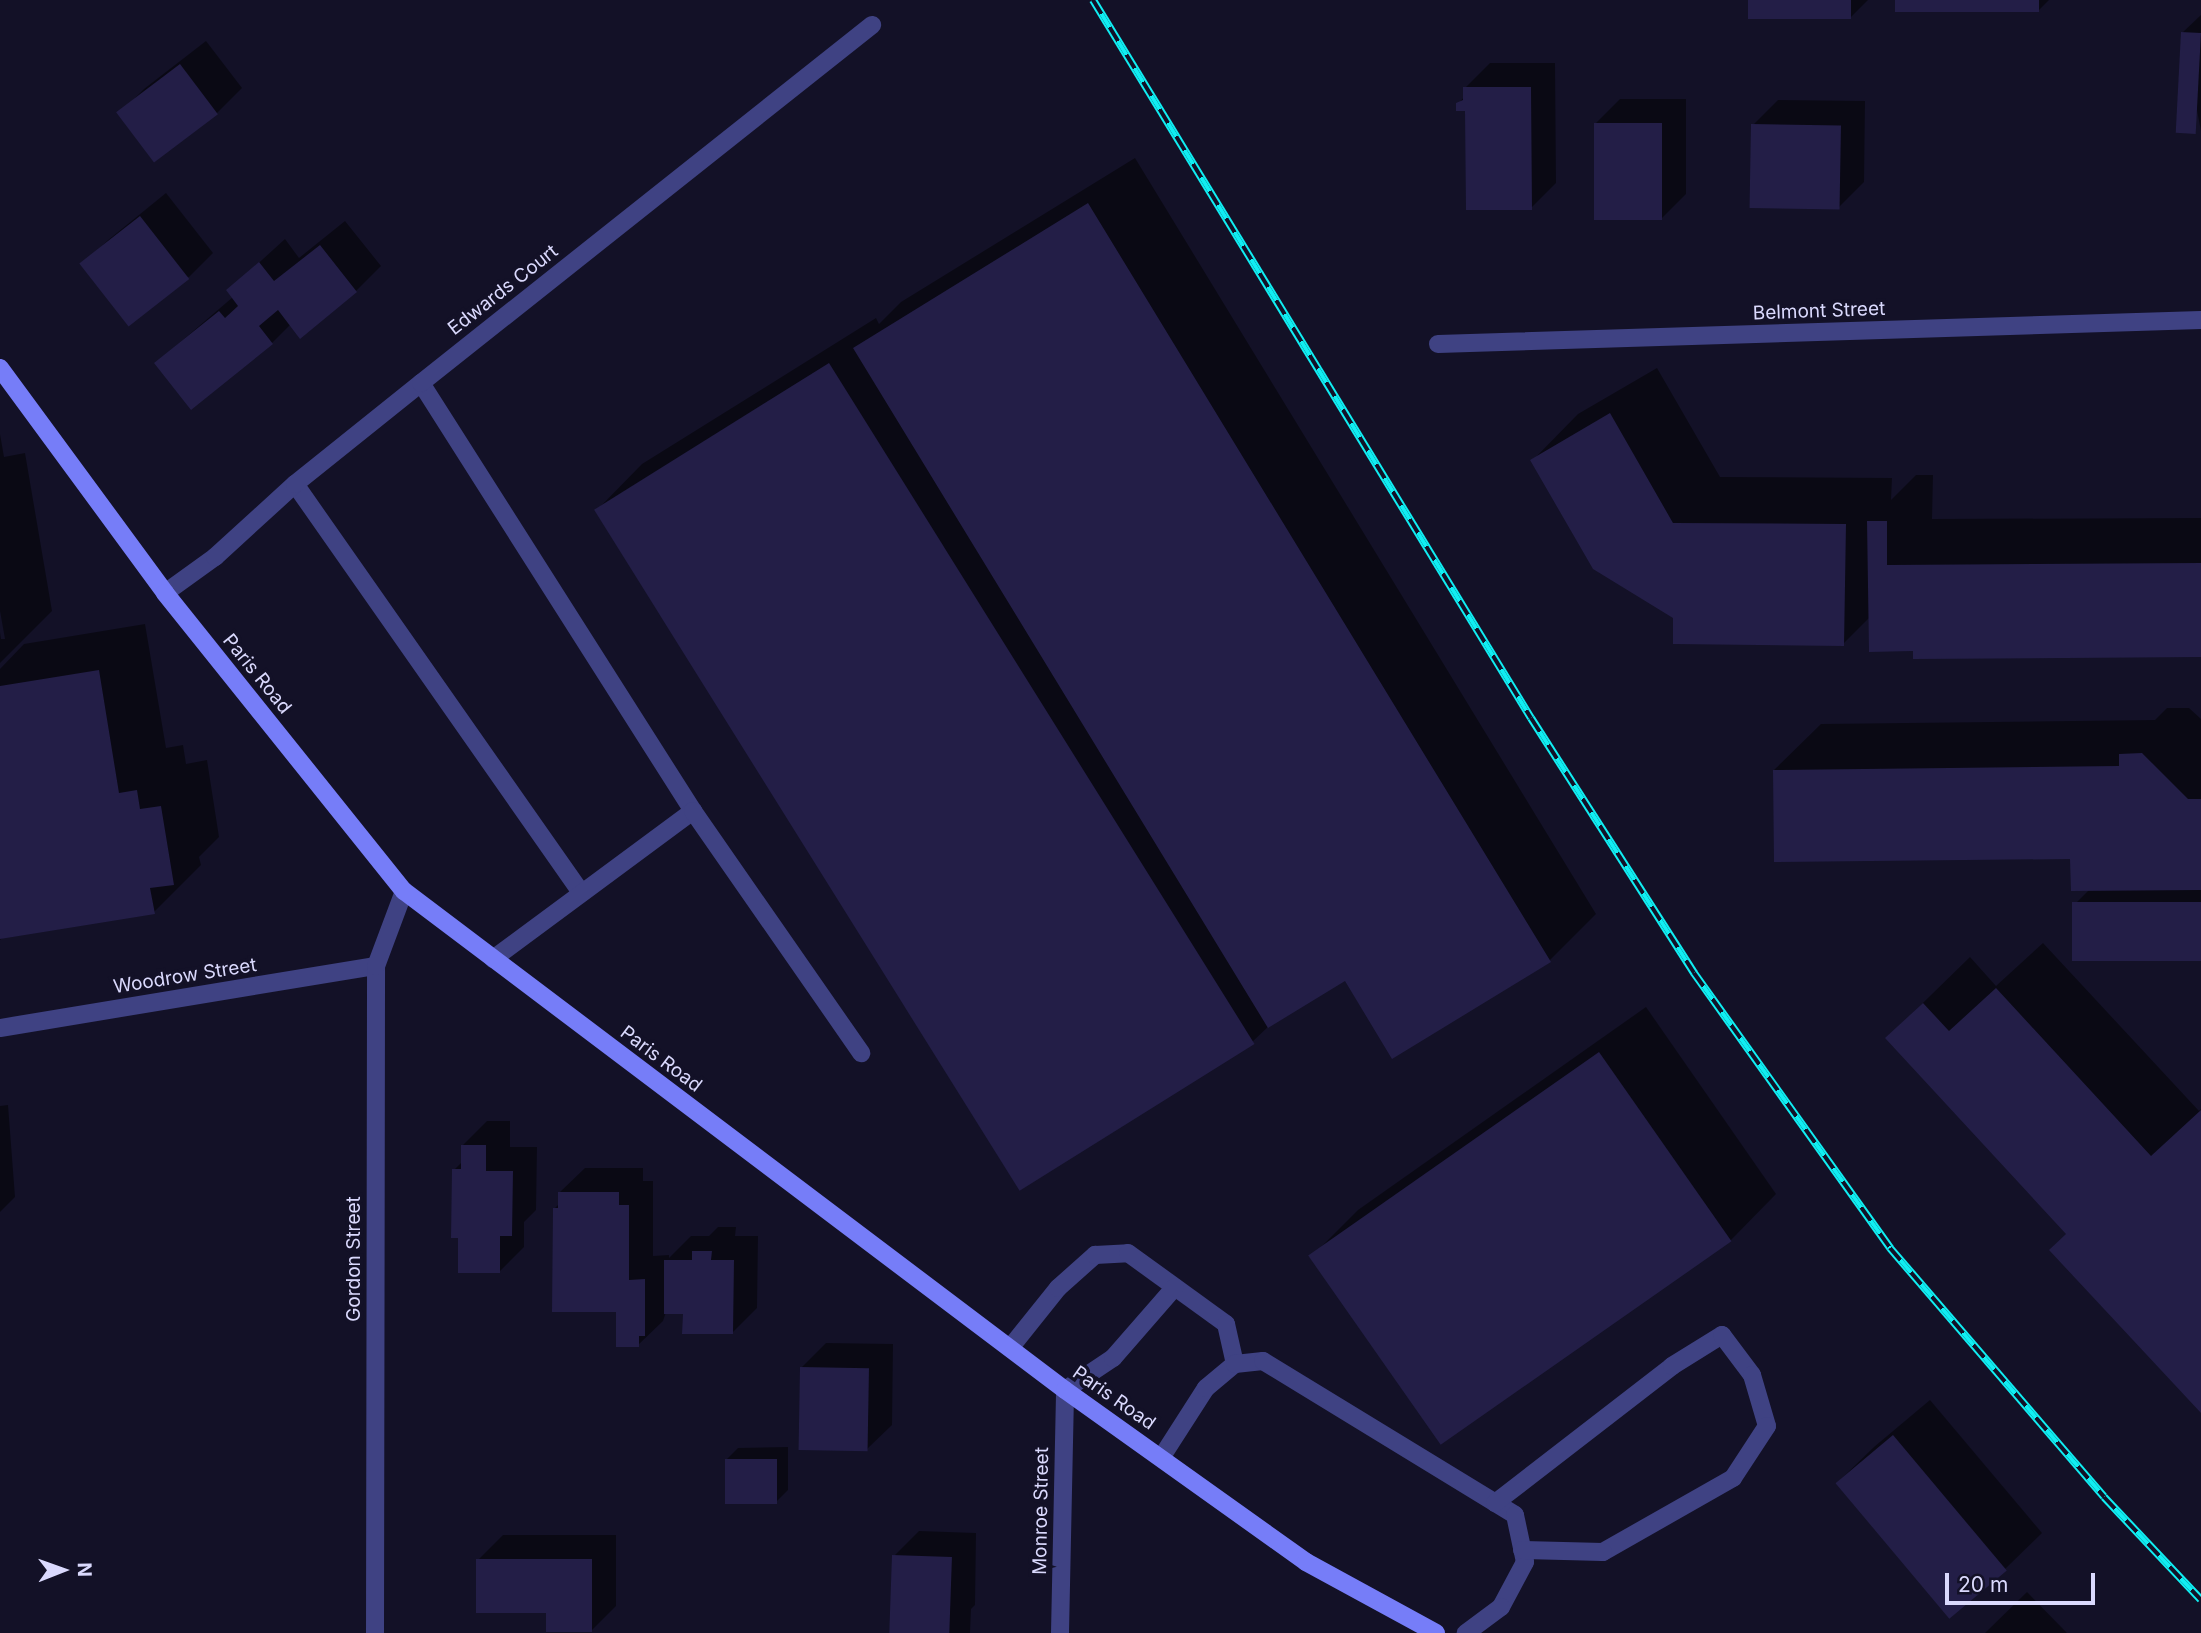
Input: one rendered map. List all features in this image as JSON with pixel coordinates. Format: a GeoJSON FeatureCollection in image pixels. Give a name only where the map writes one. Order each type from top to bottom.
{"type":"FeatureCollection","features":[{"type":"Feature","properties":{"kind":"main road","name":"Paris Road"},"geometry":{"type":"LineString","coordinates":[[0,369],[165,593],[404,891],[1065,1390],[1306,1562],[1436,1633]]}},
{"type":"Feature","properties":{"kind":"street","name":"Edwards Court"},"geometry":{"type":"LineString","coordinates":[[165,593],[215,557],[295,484],[872,25]]}},
{"type":"Feature","properties":{"kind":"street","name":"Belmont Street"},"geometry":{"type":"LineString","coordinates":[[1438,344],[2201,320]]}},
{"type":"Feature","properties":{"kind":"street"},"geometry":{"type":"LineString","coordinates":[[421,383],[693,811],[861,1053]]}},
{"type":"Feature","properties":{"kind":"street"},"geometry":{"type":"LineString","coordinates":[[295,484],[581,893]]}},
{"type":"Feature","properties":{"kind":"street"},"geometry":{"type":"LineString","coordinates":[[493,959],[693,811]]}},
{"type":"Feature","properties":{"kind":"street","name":"Gordon Street"},"geometry":{"type":"LineString","coordinates":[[375,1633],[376,966],[404,891]]}},
{"type":"Feature","properties":{"kind":"street","name":"Woodrow Street"},"geometry":{"type":"LineString","coordinates":[[0,1028],[376,966]]}},
{"type":"Feature","properties":{"kind":"street"},"geometry":{"type":"LineString","coordinates":[[1010,1348],[1058,1288],[1095,1255],[1128,1253],[1226,1324],[1235,1364]]}},
{"type":"Feature","properties":{"kind":"street"},"geometry":{"type":"LineString","coordinates":[[1065,1390],[1113,1358],[1175,1287]]}},
{"type":"Feature","properties":{"kind":"street"},"geometry":{"type":"LineString","coordinates":[[1494,1503],[1672,1366],[1722,1335],[1752,1375],[1768,1426],[1733,1478],[1603,1552],[1522,1550]]}},
{"type":"Feature","properties":{"kind":"street"},"geometry":{"type":"LineString","coordinates":[[1161,1458],[1206,1388],[1235,1364],[1263,1361],[1515,1515],[1525,1562],[1500,1607],[1466,1633]]}},
{"type":"Feature","properties":{"kind":"street","name":"Monroe Street"},"geometry":{"type":"LineString","coordinates":[[1060,1633],[1065,1390]]}},
{"type":"Feature","properties":{"kind":"building"},"geometry":{"type":"Polygon","coordinates":[[[1748,0],[1851,0],[1851,19],[1748,19],[1748,0]]]}},
{"type":"Feature","properties":{"kind":"building"},"geometry":{"type":"Polygon","coordinates":[[[1895,0],[2039,0],[2039,12],[1895,12],[1895,0]]]}},
{"type":"Feature","properties":{"kind":"building"},"geometry":{"type":"Polygon","coordinates":[[[2181,32],[2201,33],[2196,134],[2176,133],[2181,32]]]}},
{"type":"Feature","properties":{"kind":"building"},"geometry":{"type":"Polygon","coordinates":[[[180,64],[218,114],[154,162],[116,112],[180,64]]]}},
{"type":"Feature","properties":{"kind":"building"},"geometry":{"type":"Polygon","coordinates":[[[1463,87],[1531,87],[1532,210],[1466,210],[1465,111],[1456,111],[1456,103],[1463,100],[1463,87]]]}},
{"type":"Feature","properties":{"kind":"building"},"geometry":{"type":"Polygon","coordinates":[[[1594,123],[1662,123],[1662,220],[1594,220],[1594,123]]]}},
{"type":"Feature","properties":{"kind":"building"},"geometry":{"type":"Polygon","coordinates":[[[1751,124],[1841,126],[1840,210],[1750,208],[1751,124]]]}},
{"type":"Feature","properties":{"kind":"building"},"geometry":{"type":"Polygon","coordinates":[[[1088,203],[1551,962],[1392,1059],[1345,981],[1268,1028],[853,348],[1088,203]]]}},
{"type":"Feature","properties":{"kind":"building"},"geometry":{"type":"Polygon","coordinates":[[[140,216],[189,279],[129,326],[79,263],[140,216]]]}},
{"type":"Feature","properties":{"kind":"building"},"geometry":{"type":"Polygon","coordinates":[[[320,245],[357,292],[300,339],[278,310],[259,326],[273,344],[191,410],[154,363],[219,311],[225,318],[238,306],[226,290],[259,262],[274,281],[320,245]]]}},
{"type":"Feature","properties":{"kind":"building"},"geometry":{"type":"Polygon","coordinates":[[[829,363],[1255,1044],[1020,1191],[594,510],[829,363]]]}},
{"type":"Feature","properties":{"kind":"building"},"geometry":{"type":"Polygon","coordinates":[[[1610,413],[1673,523],[1846,524],[1844,646],[1673,644],[1673,618],[1593,569],[1530,460],[1610,413]]]}},
{"type":"Feature","properties":{"kind":"building"},"geometry":{"type":"Polygon","coordinates":[[[1867,521],[1887,521],[1887,565],[2201,563],[2201,657],[1913,659],[1913,651],[1869,652],[1867,521]]]}},
{"type":"Feature","properties":{"kind":"building"},"geometry":{"type":"Polygon","coordinates":[[[99,670],[119,793],[137,790],[140,809],[161,806],[174,885],[150,888],[155,914],[0,939],[0,686],[99,670]]]}},
{"type":"Feature","properties":{"kind":"building"},"geometry":{"type":"Polygon","coordinates":[[[2142,753],[2188,799],[2201,799],[2201,890],[2071,891],[2070,859],[1774,862],[1773,770],[2119,766],[2119,754],[2142,753]]]}},
{"type":"Feature","properties":{"kind":"building"},"geometry":{"type":"Polygon","coordinates":[[[2072,902],[2201,902],[2201,961],[2072,961],[2072,902]]]}},
{"type":"Feature","properties":{"kind":"building"},"geometry":{"type":"Polygon","coordinates":[[[1996,988],[2151,1156],[2201,1110],[2201,1413],[2049,1250],[2066,1234],[1885,1038],[1923,1003],[1949,1031],[1996,988]]]}},
{"type":"Feature","properties":{"kind":"building"},"geometry":{"type":"Polygon","coordinates":[[[1599,1052],[1731,1241],[1441,1445],[1308,1256],[1599,1052]]]}},
{"type":"Feature","properties":{"kind":"building"},"geometry":{"type":"Polygon","coordinates":[[[461,1145],[486,1145],[486,1171],[513,1171],[512,1236],[500,1236],[500,1273],[458,1273],[458,1238],[451,1238],[452,1169],[461,1169],[461,1145]]]}},
{"type":"Feature","properties":{"kind":"building"},"geometry":{"type":"Polygon","coordinates":[[[558,1192],[619,1192],[619,1205],[629,1205],[629,1280],[645,1279],[645,1336],[639,1336],[639,1347],[616,1347],[616,1312],[552,1312],[553,1208],[558,1208],[558,1192]]]}},
{"type":"Feature","properties":{"kind":"building"},"geometry":{"type":"Polygon","coordinates":[[[692,1251],[712,1251],[711,1260],[734,1260],[733,1334],[682,1334],[683,1314],[664,1314],[664,1260],[692,1260],[692,1251]]]}},
{"type":"Feature","properties":{"kind":"building"},"geometry":{"type":"Polygon","coordinates":[[[800,1367],[869,1368],[868,1451],[799,1450],[800,1367]]]}},
{"type":"Feature","properties":{"kind":"building"},"geometry":{"type":"Polygon","coordinates":[[[1893,1435],[2007,1571],[1949,1619],[1836,1483],[1893,1435]]]}},
{"type":"Feature","properties":{"kind":"building"},"geometry":{"type":"Polygon","coordinates":[[[725,1459],[777,1459],[777,1504],[725,1504],[725,1459]]]}},
{"type":"Feature","properties":{"kind":"building"},"geometry":{"type":"Polygon","coordinates":[[[892,1555],[952,1557],[949,1633],[889,1633],[892,1555]]]}},
{"type":"Feature","properties":{"kind":"building"},"geometry":{"type":"Polygon","coordinates":[[[476,1559],[592,1559],[592,1632],[546,1632],[546,1613],[476,1613],[476,1559]]]}},
{"type":"Feature","properties":{"kind":"railway"},"geometry":{"type":"LineString","coordinates":[[1093,0],[1531,718],[1694,973],[1890,1248],[2104,1497],[2201,1600]]}}]}
